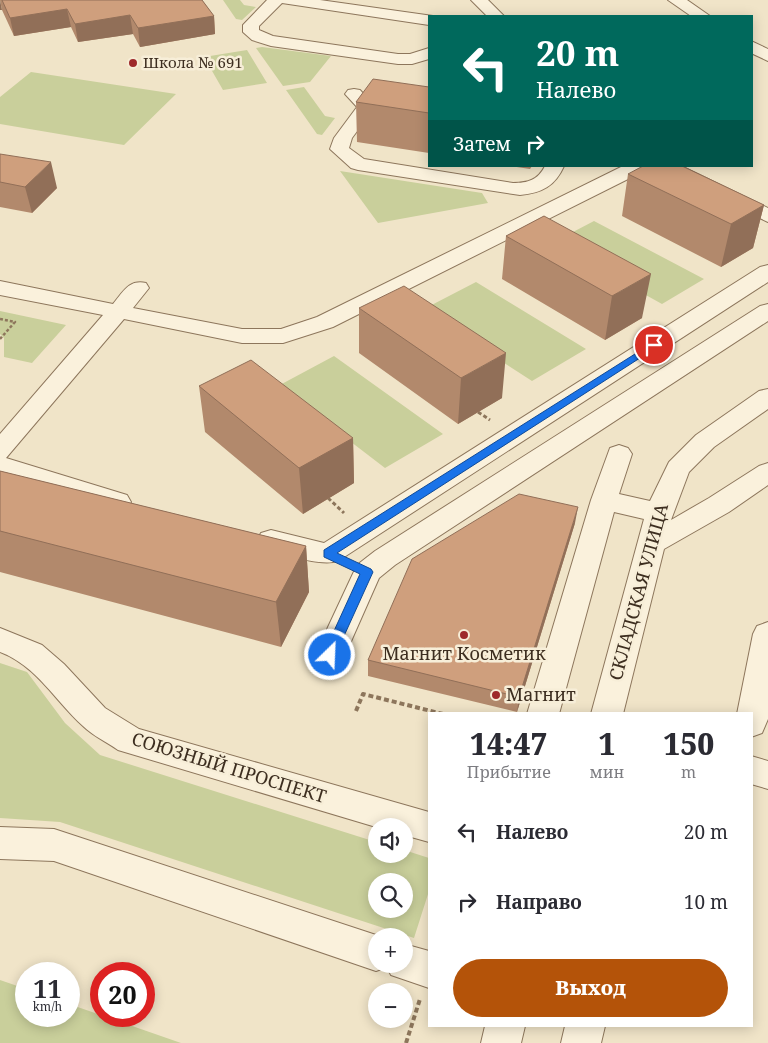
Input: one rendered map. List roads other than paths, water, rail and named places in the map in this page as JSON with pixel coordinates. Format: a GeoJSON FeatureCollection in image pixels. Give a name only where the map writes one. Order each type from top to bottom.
{"type":"FeatureCollection","features":[{"type":"Feature","properties":{"kind":"street"},"geometry":{"type":"LineString","coordinates":[[276,0],[251,25],[251,32],[258,37],[270,41],[398,59],[412,59],[428,53]]}},
{"type":"Feature","properties":{"kind":"street"},"geometry":{"type":"LineString","coordinates":[[287,0],[428,20]]}},
{"type":"Feature","properties":{"kind":"street"},"geometry":{"type":"LineString","coordinates":[[479,0],[492,15]]}},
{"type":"Feature","properties":{"kind":"street"},"geometry":{"type":"LineString","coordinates":[[676,0],[700,15]]}},
{"type":"Feature","properties":{"kind":"street"},"geometry":{"type":"LineString","coordinates":[[753,47],[768,56]]}},
{"type":"Feature","properties":{"kind":"street"},"geometry":{"type":"LineString","coordinates":[[368,104],[343,138],[339,149],[358,164],[512,189],[530,190],[543,184],[550,177],[554,167]]}},
{"type":"Feature","properties":{"kind":"street"},"geometry":{"type":"LineString","coordinates":[[0,288],[242,336],[283,336],[325,322],[637,167]]}},
{"type":"Feature","properties":{"kind":"street"},"geometry":{"type":"LineString","coordinates":[[667,167],[768,216]]}},
{"type":"Feature","properties":{"kind":"street"},"geometry":{"type":"LineString","coordinates":[[328,554],[768,272]]}},
{"type":"Feature","properties":{"kind":"street"},"geometry":{"type":"LineString","coordinates":[[0,451],[138,288]]}},
{"type":"Feature","properties":{"kind":"street"},"geometry":{"type":"LineString","coordinates":[[330,655],[367,572],[384,558],[768,311]]}},
{"type":"Feature","properties":{"kind":"street","name":"СКЛАДСКАЯ УЛИЦА"},"geometry":{"type":"LineString","coordinates":[[608,712],[659,512],[678,468],[705,441],[768,397]]}},
{"type":"Feature","properties":{"kind":"street"},"geometry":{"type":"LineString","coordinates":[[544,712],[619,454]]}},
{"type":"Feature","properties":{"kind":"street"},"geometry":{"type":"LineString","coordinates":[[0,465],[31,472],[100,498],[141,508]]}},
{"type":"Feature","properties":{"kind":"street"},"geometry":{"type":"LineString","coordinates":[[650,544],[761,486]]}},
{"type":"Feature","properties":{"kind":"street"},"geometry":{"type":"LineString","coordinates":[[604,500],[659,512]]}},
{"type":"Feature","properties":{"kind":"street"},"geometry":{"type":"LineString","coordinates":[[244,533],[328,554],[367,572]]}},
{"type":"Feature","properties":{"kind":"street"},"geometry":{"type":"LineString","coordinates":[[753,713],[768,630]]}},
{"type":"Feature","properties":{"kind":"street","name":"СОЮЗНЫЙ ПРОСПЕКТ"},"geometry":{"type":"LineString","coordinates":[[0,640],[15,644],[52,669],[94,718],[130,740],[428,827]]}},
{"type":"Feature","properties":{"kind":"street"},"geometry":{"type":"LineString","coordinates":[[753,771],[768,775]]}},
{"type":"Feature","properties":{"kind":"street"},"geometry":{"type":"LineString","coordinates":[[0,843],[54,845],[368,949]]}},
{"type":"Feature","properties":{"kind":"street"},"geometry":{"type":"LineString","coordinates":[[501,1043],[505,1027]]}},
{"type":"Feature","properties":{"kind":"street"},"geometry":{"type":"LineString","coordinates":[[581,1043],[585,1027]]}},
{"type":"Feature","properties":{"kind":"place","name":"Школа № 691"},"geometry":{"type":"Point","coordinates":[133,63]}},
{"type":"Feature","properties":{"kind":"place","name":"Магнит Косметик"},"geometry":{"type":"Point","coordinates":[464,635]}},
{"type":"Feature","properties":{"kind":"place","name":"Магнит"},"geometry":{"type":"Point","coordinates":[496,695]}}]}
